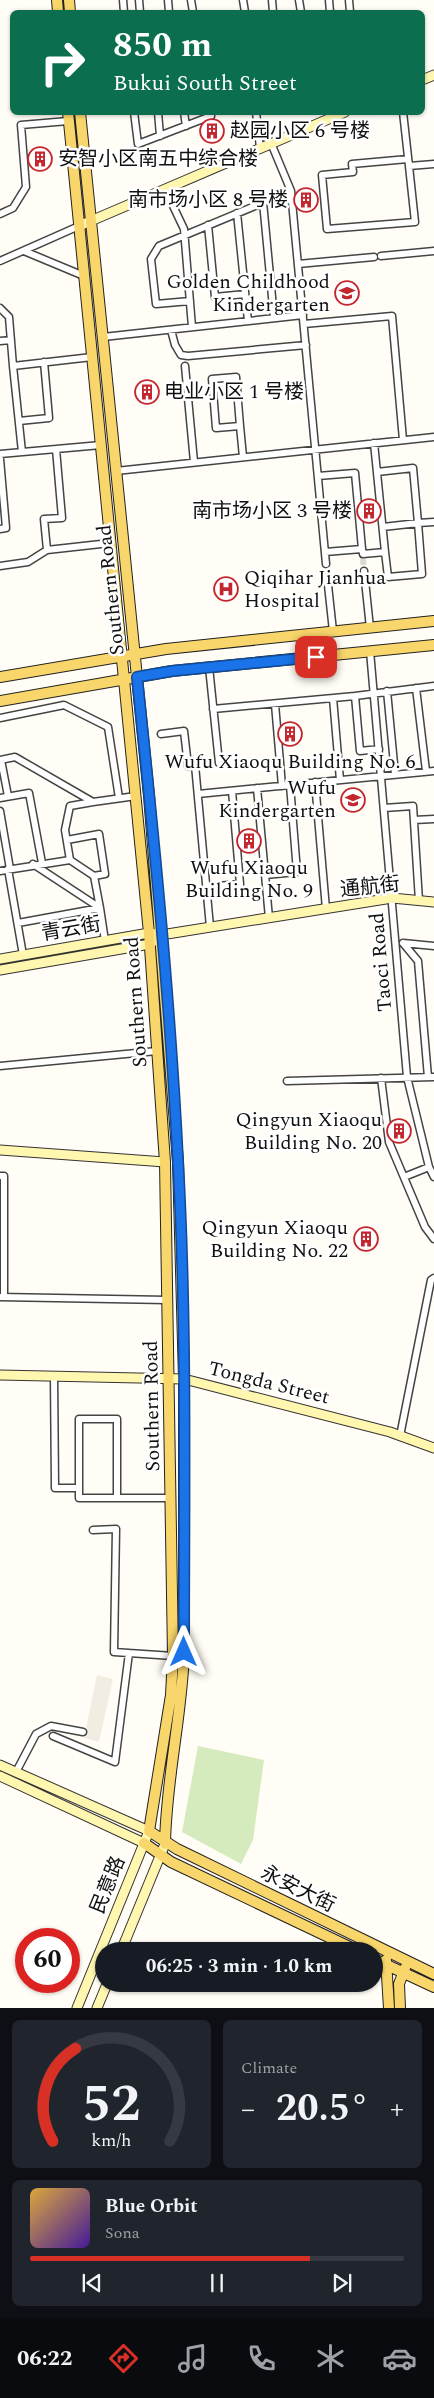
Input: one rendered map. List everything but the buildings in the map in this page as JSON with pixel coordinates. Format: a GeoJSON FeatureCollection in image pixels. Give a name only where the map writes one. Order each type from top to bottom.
{"type":"FeatureCollection","features":[{"type":"Feature","properties":{"kind":"main road","name":"Southern Road"},"geometry":{"type":"LineString","coordinates":[[80,115],[135,654],[161,935],[178,1162],[184,1379],[183,1695],[166,1813],[165,1844]]}},
{"type":"Feature","properties":{"kind":"main road"},"geometry":{"type":"LineString","coordinates":[[79,226],[336,115]]}},
{"type":"Feature","properties":{"kind":"main road","name":"Southern Road"},"geometry":{"type":"LineString","coordinates":[[68,117],[136,796],[149,939],[165,1162],[173,1656],[171,1695],[149,1831]]}},
{"type":"Feature","properties":{"kind":"main road"},"geometry":{"type":"LineString","coordinates":[[0,676],[135,654],[434,621]]}},
{"type":"Feature","properties":{"kind":"main road"},"geometry":{"type":"LineString","coordinates":[[0,701],[124,679],[209,667],[434,645]]}},
{"type":"Feature","properties":{"kind":"main road","name":"通航街"},"geometry":{"type":"LineString","coordinates":[[161,935],[392,898],[434,902]]}},
{"type":"Feature","properties":{"kind":"main road","name":"青云街"},"geometry":{"type":"LineString","coordinates":[[0,970],[161,935]]}},
{"type":"Feature","properties":{"kind":"main road","name":"青云街"},"geometry":{"type":"LineString","coordinates":[[0,959],[105,941],[149,939]]}},
{"type":"Feature","properties":{"kind":"main road"},"geometry":{"type":"LineString","coordinates":[[0,1150],[165,1162]]}},
{"type":"Feature","properties":{"kind":"main road","name":"Tongda Street"},"geometry":{"type":"LineString","coordinates":[[0,1375],[184,1379],[400,1436],[434,1448]]}},
{"type":"Feature","properties":{"kind":"main road"},"geometry":{"type":"LineString","coordinates":[[0,1765],[149,1831]]}},
{"type":"Feature","properties":{"kind":"main road"},"geometry":{"type":"LineString","coordinates":[[0,1776],[144,1843]]}},
{"type":"Feature","properties":{"kind":"main road","name":"永安大街"},"geometry":{"type":"LineString","coordinates":[[149,1831],[165,1844],[434,1974]]}},
{"type":"Feature","properties":{"kind":"main road","name":"民意路"},"geometry":{"type":"LineString","coordinates":[[77,2008],[149,1831]]}},
{"type":"Feature","properties":{"kind":"main road","name":"永安大街"},"geometry":{"type":"LineString","coordinates":[[144,1843],[171,1862],[339,1942]]}},
{"type":"Feature","properties":{"kind":"main road","name":"民意路"},"geometry":{"type":"LineString","coordinates":[[125,1942],[165,1844]]}},
{"type":"Feature","properties":{"kind":"main road"},"geometry":{"type":"LineString","coordinates":[[386,1951],[388,2008]]}},
{"type":"Feature","properties":{"kind":"main road"},"geometry":{"type":"LineString","coordinates":[[400,2008],[399,1984],[407,1961]]}},
{"type":"Feature","properties":{"kind":"main road"},"geometry":{"type":"LineString","coordinates":[[383,1964],[434,1987]]}},
{"type":"Feature","properties":{"kind":"main road"},"geometry":{"type":"LineString","coordinates":[[97,2008],[104,1992]]}},
{"type":"Feature","properties":{"kind":"street"},"geometry":{"type":"LineString","coordinates":[[134,115],[138,144],[211,115]]}},
{"type":"Feature","properties":{"kind":"street"},"geometry":{"type":"LineString","coordinates":[[158,115],[160,136]]}},
{"type":"Feature","properties":{"kind":"street"},"geometry":{"type":"LineString","coordinates":[[184,115],[186,126]]}},
{"type":"Feature","properties":{"kind":"street"},"geometry":{"type":"LineString","coordinates":[[256,115],[260,148]]}},
{"type":"Feature","properties":{"kind":"street"},"geometry":{"type":"LineString","coordinates":[[403,115],[409,162],[415,222],[327,230],[322,175],[353,172],[352,164],[409,162],[434,164]]}},
{"type":"Feature","properties":{"kind":"street"},"geometry":{"type":"LineString","coordinates":[[0,214],[13,208],[26,187],[21,125],[68,117]]}},
{"type":"Feature","properties":{"kind":"street"},"geometry":{"type":"LineString","coordinates":[[271,143],[291,191],[326,564]]}},
{"type":"Feature","properties":{"kind":"street"},"geometry":{"type":"LineString","coordinates":[[166,189],[184,229],[192,327]]}},
{"type":"Feature","properties":{"kind":"street"},"geometry":{"type":"LineString","coordinates":[[190,301],[156,304],[151,259],[159,246],[291,191]]}},
{"type":"Feature","properties":{"kind":"street"},"geometry":{"type":"LineString","coordinates":[[264,202],[274,318]]}},
{"type":"Feature","properties":{"kind":"street"},"geometry":{"type":"LineString","coordinates":[[237,213],[248,321]]}},
{"type":"Feature","properties":{"kind":"street"},"geometry":{"type":"LineString","coordinates":[[208,225],[215,297],[245,294]]}},
{"type":"Feature","properties":{"kind":"street"},"geometry":{"type":"LineString","coordinates":[[0,261],[79,226]]}},
{"type":"Feature","properties":{"kind":"street"},"geometry":{"type":"LineString","coordinates":[[24,251],[84,276]]}},
{"type":"Feature","properties":{"kind":"street"},"geometry":{"type":"LineString","coordinates":[[298,264],[434,251]]}},
{"type":"Feature","properties":{"kind":"street"},"geometry":{"type":"LineString","coordinates":[[0,308],[9,316],[22,452]]}},
{"type":"Feature","properties":{"kind":"street"},"geometry":{"type":"LineString","coordinates":[[103,337],[303,315]]}},
{"type":"Feature","properties":{"kind":"street"},"geometry":{"type":"LineString","coordinates":[[304,324],[392,316],[403,440]]}},
{"type":"Feature","properties":{"kind":"street"},"geometry":{"type":"LineString","coordinates":[[170,330],[181,355],[188,356],[306,345]]}},
{"type":"Feature","properties":{"kind":"street"},"geometry":{"type":"LineString","coordinates":[[0,340],[11,340]]}},
{"type":"Feature","properties":{"kind":"street"},"geometry":{"type":"LineString","coordinates":[[13,366],[92,357]]}},
{"type":"Feature","properties":{"kind":"street"},"geometry":{"type":"LineString","coordinates":[[19,421],[49,418],[44,362]]}},
{"type":"Feature","properties":{"kind":"street"},"geometry":{"type":"LineString","coordinates":[[185,366],[194,462]]}},
{"type":"Feature","properties":{"kind":"street"},"geometry":{"type":"LineString","coordinates":[[240,426],[216,428],[212,379],[236,377],[243,457]]}},
{"type":"Feature","properties":{"kind":"street"},"geometry":{"type":"LineString","coordinates":[[116,471],[434,437]]}},
{"type":"Feature","properties":{"kind":"street"},"geometry":{"type":"LineString","coordinates":[[374,443],[382,527],[388,577],[422,574],[413,468],[377,472]]}},
{"type":"Feature","properties":{"kind":"street"},"geometry":{"type":"LineString","coordinates":[[0,454],[101,444]]}},
{"type":"Feature","properties":{"kind":"street"},"geometry":{"type":"LineString","coordinates":[[47,550],[44,519],[62,518],[56,449]]}},
{"type":"Feature","properties":{"kind":"street"},"geometry":{"type":"LineString","coordinates":[[0,459],[6,528],[0,529]]}},
{"type":"Feature","properties":{"kind":"street"},"geometry":{"type":"LineString","coordinates":[[318,476],[355,473],[363,554]]}},
{"type":"Feature","properties":{"kind":"street"},"geometry":{"type":"LineString","coordinates":[[382,527],[434,522]]}},
{"type":"Feature","properties":{"kind":"street"},"geometry":{"type":"LineString","coordinates":[[0,566],[28,562],[47,550],[110,543]]}},
{"type":"Feature","properties":{"kind":"street"},"geometry":{"type":"LineString","coordinates":[[325,552],[363,554],[385,552]]}},
{"type":"Feature","properties":{"kind":"street"},"geometry":{"type":"LineString","coordinates":[[364,571],[370,628]]}},
{"type":"Feature","properties":{"kind":"street"},"geometry":{"type":"LineString","coordinates":[[328,576],[333,631]]}},
{"type":"Feature","properties":{"kind":"street","name":"Taoci Road"},"geometry":{"type":"LineString","coordinates":[[370,651],[392,898],[400,942],[407,1077],[429,1167],[434,1176]]}},
{"type":"Feature","properties":{"kind":"street"},"geometry":{"type":"LineString","coordinates":[[209,667],[218,763]]}},
{"type":"Feature","properties":{"kind":"street"},"geometry":{"type":"LineString","coordinates":[[213,709],[374,695],[387,691],[434,686]]}},
{"type":"Feature","properties":{"kind":"street"},"geometry":{"type":"LineString","coordinates":[[416,688],[426,771]]}},
{"type":"Feature","properties":{"kind":"street"},"geometry":{"type":"LineString","coordinates":[[387,691],[395,774]]}},
{"type":"Feature","properties":{"kind":"street"},"geometry":{"type":"LineString","coordinates":[[355,696],[360,751],[379,749]]}},
{"type":"Feature","properties":{"kind":"street"},"geometry":{"type":"LineString","coordinates":[[334,698],[340,780]]}},
{"type":"Feature","properties":{"kind":"street"},"geometry":{"type":"LineString","coordinates":[[275,704],[282,786]]}},
{"type":"Feature","properties":{"kind":"street"},"geometry":{"type":"LineString","coordinates":[[0,718],[64,705],[108,727],[119,798]]}},
{"type":"Feature","properties":{"kind":"street"},"geometry":{"type":"LineString","coordinates":[[161,734],[184,731],[188,766],[195,765],[210,927]]}},
{"type":"Feature","properties":{"kind":"street"},"geometry":{"type":"LineString","coordinates":[[8,796],[1,760],[15,757],[94,802]]}},
{"type":"Feature","properties":{"kind":"street"},"geometry":{"type":"LineString","coordinates":[[198,794],[434,771]]}},
{"type":"Feature","properties":{"kind":"street"},"geometry":{"type":"LineString","coordinates":[[315,782],[326,909]]}},
{"type":"Feature","properties":{"kind":"street"},"geometry":{"type":"LineString","coordinates":[[265,875],[297,872],[290,785]]}},
{"type":"Feature","properties":{"kind":"street"},"geometry":{"type":"LineString","coordinates":[[257,788],[269,918]]}},
{"type":"Feature","properties":{"kind":"street"},"geometry":{"type":"LineString","coordinates":[[206,887],[240,884],[232,791]]}},
{"type":"Feature","properties":{"kind":"street"},"geometry":{"type":"LineString","coordinates":[[0,798],[29,793],[42,863]]}},
{"type":"Feature","properties":{"kind":"street"},"geometry":{"type":"LineString","coordinates":[[70,860],[65,830],[70,806],[136,796]]}},
{"type":"Feature","properties":{"kind":"street"},"geometry":{"type":"LineString","coordinates":[[384,808],[413,806],[419,901]]}},
{"type":"Feature","properties":{"kind":"street"},"geometry":{"type":"LineString","coordinates":[[0,811],[23,955]]}},
{"type":"Feature","properties":{"kind":"street"},"geometry":{"type":"LineString","coordinates":[[414,820],[434,819]]}},
{"type":"Feature","properties":{"kind":"street"},"geometry":{"type":"LineString","coordinates":[[0,870],[70,860],[94,876],[106,874],[99,834],[67,840]]}},
{"type":"Feature","properties":{"kind":"street"},"geometry":{"type":"LineString","coordinates":[[33,864],[100,908]]}},
{"type":"Feature","properties":{"kind":"street"},"geometry":{"type":"LineString","coordinates":[[94,876],[105,941]]}},
{"type":"Feature","properties":{"kind":"street"},"geometry":{"type":"LineString","coordinates":[[18,923],[100,908]]}},
{"type":"Feature","properties":{"kind":"street"},"geometry":{"type":"LineString","coordinates":[[400,942],[434,946]]}},
{"type":"Feature","properties":{"kind":"street"},"geometry":{"type":"LineString","coordinates":[[287,1081],[431,1077],[418,960],[400,942]]}},
{"type":"Feature","properties":{"kind":"street"},"geometry":{"type":"LineString","coordinates":[[0,1066],[157,1051]]}},
{"type":"Feature","properties":{"kind":"street"},"geometry":{"type":"LineString","coordinates":[[380,1078],[389,1142],[425,1227],[434,1239]]}},
{"type":"Feature","properties":{"kind":"street"},"geometry":{"type":"LineString","coordinates":[[404,1178],[429,1167]]}},
{"type":"Feature","properties":{"kind":"street"},"geometry":{"type":"LineString","coordinates":[[0,1176],[4,1176],[2,1297],[167,1300]]}},
{"type":"Feature","properties":{"kind":"street"},"geometry":{"type":"LineString","coordinates":[[400,1436],[426,1302],[434,1278]]}},
{"type":"Feature","properties":{"kind":"street"},"geometry":{"type":"LineString","coordinates":[[54,1376],[55,1488],[80,1488]]}},
{"type":"Feature","properties":{"kind":"street"},"geometry":{"type":"LineString","coordinates":[[117,1498],[117,1419],[80,1419],[79,1498],[117,1498],[170,1498]]}},
{"type":"Feature","properties":{"kind":"street"},"geometry":{"type":"LineString","coordinates":[[93,1530],[116,1529],[114,1652],[173,1656]]}},
{"type":"Feature","properties":{"kind":"street"},"geometry":{"type":"LineString","coordinates":[[53,1736],[115,1762],[129,1653]]}},
{"type":"Feature","properties":{"kind":"street"},"geometry":{"type":"LineString","coordinates":[[16,1772],[36,1734],[51,1726],[83,1732]]}},
{"type":"Feature","properties":{"kind":"green space"},"geometry":{"type":"Polygon","coordinates":[[[198,1746],[264,1760],[253,1840],[241,1864],[182,1832],[198,1746]]]}},
{"type":"Feature","properties":{"kind":"shaded area"},"geometry":{"type":"Polygon","coordinates":[[[97,1675],[113,1679],[99,1742],[84,1738],[97,1675]]]}},
{"type":"Feature","properties":{"kind":"tunnel"},"geometry":{"type":"LineString","coordinates":[[363,559],[364,571]]}},
{"type":"Feature","properties":{"kind":"place","name":"赵园小区 6 号楼"},"geometry":{"type":"Point","coordinates":[212,131]}},
{"type":"Feature","properties":{"kind":"place","name":"安智小区南五中综合楼"},"geometry":{"type":"Point","coordinates":[40,159]}},
{"type":"Feature","properties":{"kind":"place","name":"南市场小区 8 号楼"},"geometry":{"type":"Point","coordinates":[306,200]}},
{"type":"Feature","properties":{"kind":"place","name":"Golden Childhood Kindergarten"},"geometry":{"type":"Point","coordinates":[347,293]}},
{"type":"Feature","properties":{"kind":"place","name":"电业小区 1 号楼"},"geometry":{"type":"Point","coordinates":[147,392]}},
{"type":"Feature","properties":{"kind":"place","name":"南市场小区 3 号楼"},"geometry":{"type":"Point","coordinates":[369,511]}},
{"type":"Feature","properties":{"kind":"place","name":"Qiqihar Jianhua Hospital"},"geometry":{"type":"Point","coordinates":[226,589]}},
{"type":"Feature","properties":{"kind":"place","name":"Wufu Xiaoqu Building No. 6"},"geometry":{"type":"Point","coordinates":[290,734]}},
{"type":"Feature","properties":{"kind":"place","name":"Wufu Kindergarten"},"geometry":{"type":"Point","coordinates":[353,800]}},
{"type":"Feature","properties":{"kind":"place","name":"Wufu Xiaoqu Building No. 9"},"geometry":{"type":"Point","coordinates":[249,841]}},
{"type":"Feature","properties":{"kind":"place","name":"Qingyun Xiaoqu Building No. 20"},"geometry":{"type":"Point","coordinates":[399,1131]}},
{"type":"Feature","properties":{"kind":"place","name":"Qingyun Xiaoqu Building No. 22"},"geometry":{"type":"Point","coordinates":[366,1239]}},
{"type":"Feature","properties":{"kind":"route"},"geometry":{"type":"LineString","coordinates":[[184,1652],[184,1379],[178,1162],[149,796],[137,677],[172,671],[316,657]]}}]}
